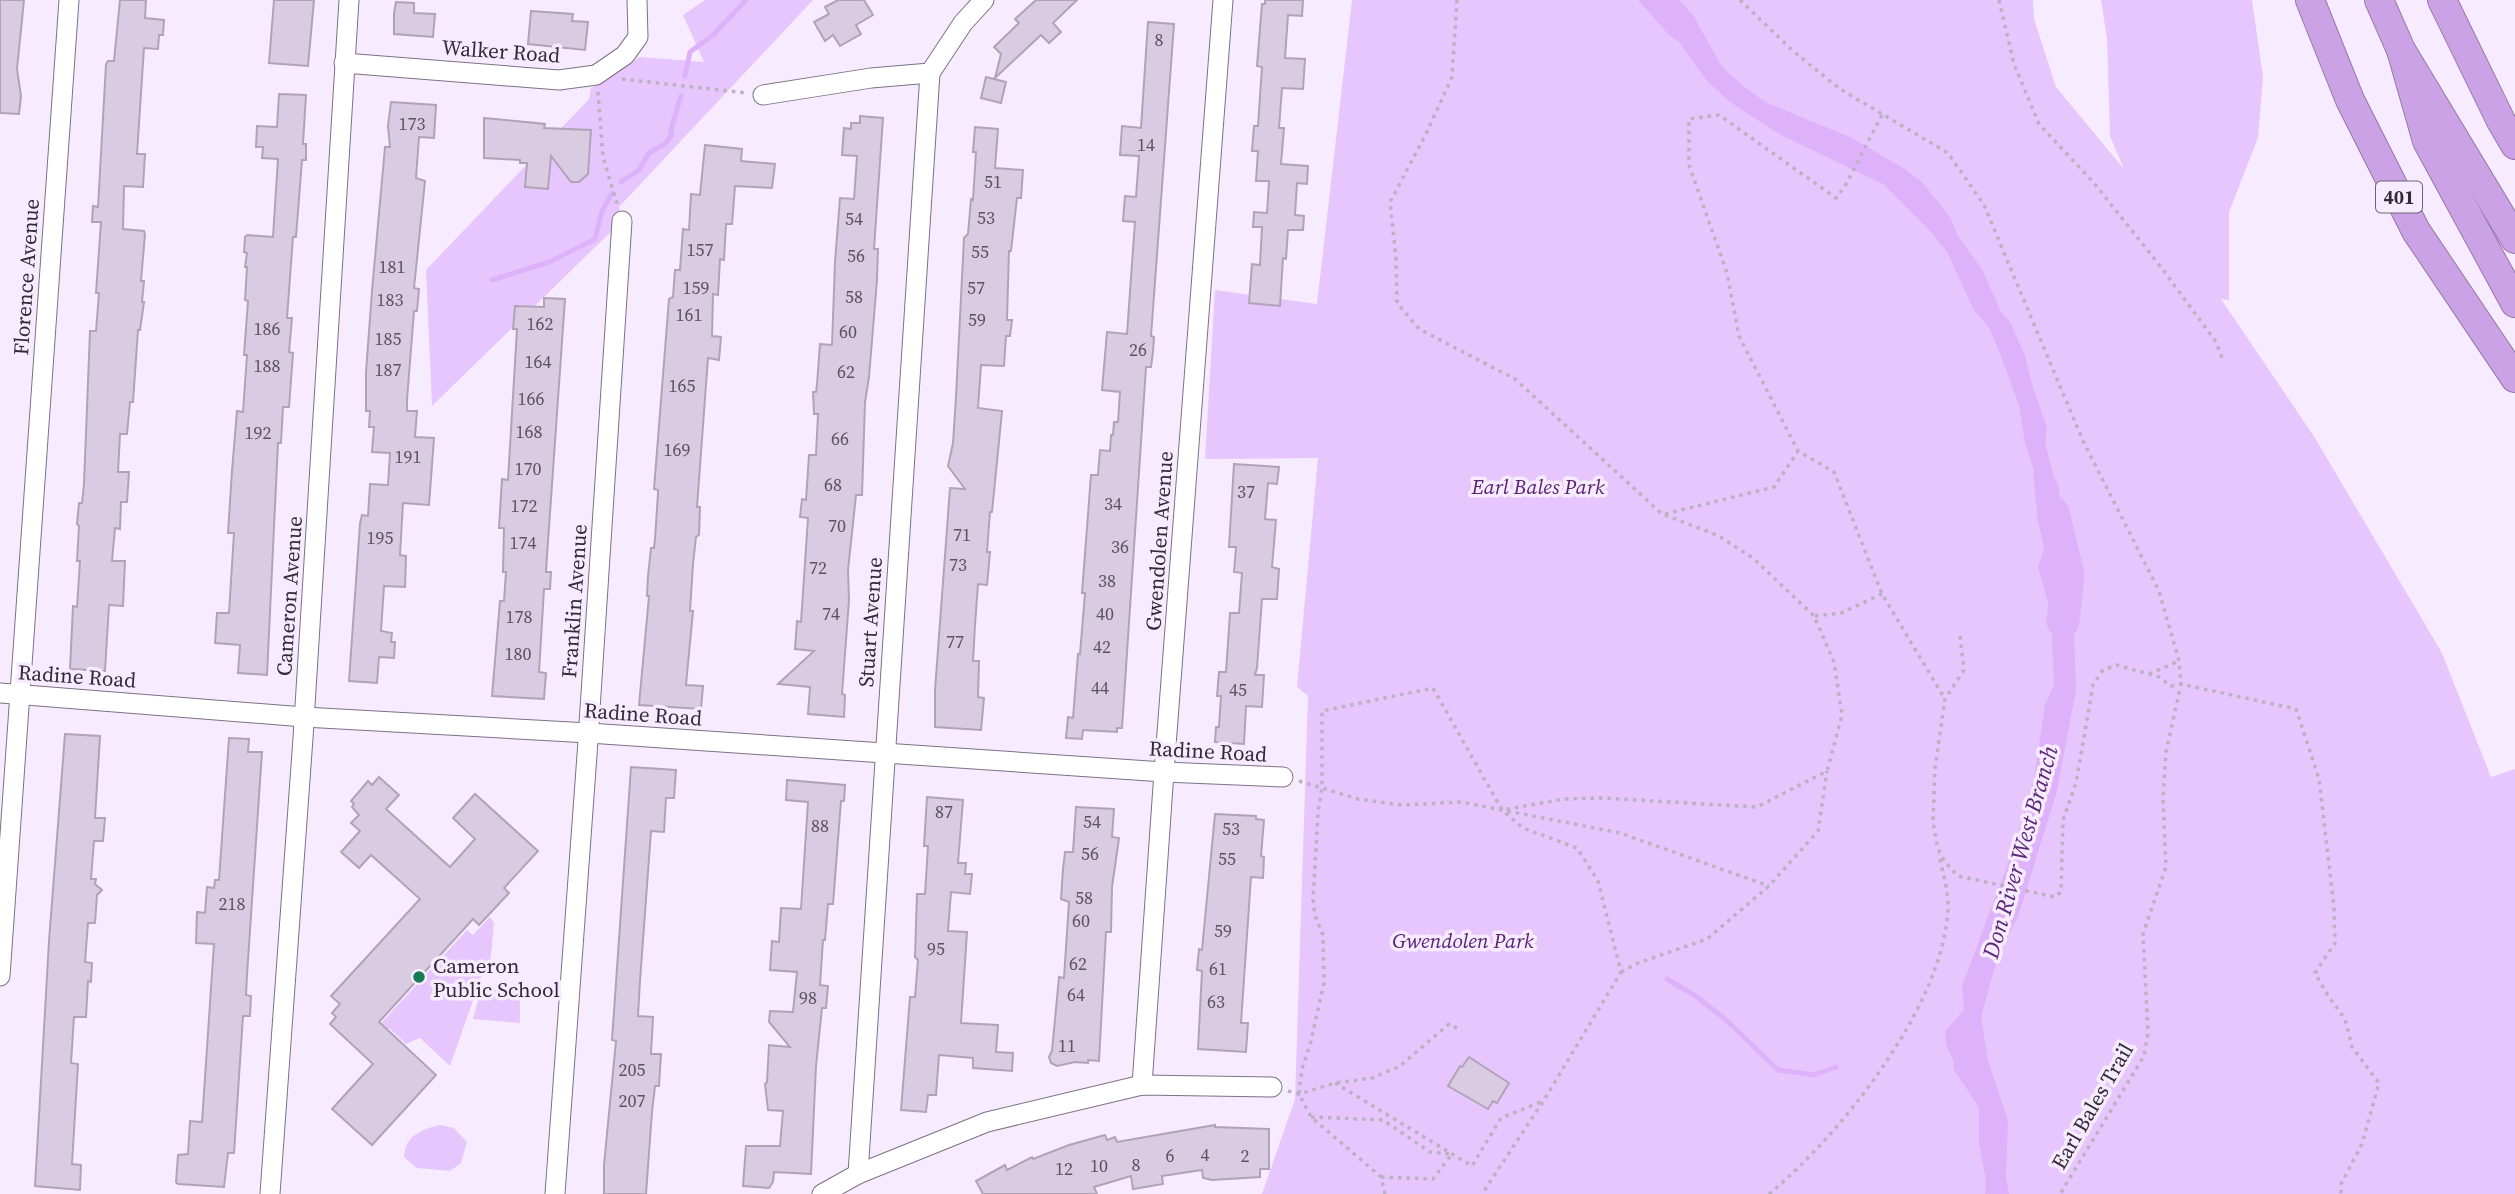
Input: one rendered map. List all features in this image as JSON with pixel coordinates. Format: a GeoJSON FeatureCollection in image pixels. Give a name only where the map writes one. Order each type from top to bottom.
{"type":"FeatureCollection","features":[{"type":"Feature","properties":{"kind":"highway","name":"401"},"geometry":{"type":"LineString","coordinates":[[2310,0],[2350,100],[2416,231],[2515,378]]}},
{"type":"Feature","properties":{"kind":"highway"},"geometry":{"type":"LineString","coordinates":[[2379,0],[2401,50],[2515,239]]}},
{"type":"Feature","properties":{"kind":"highway"},"geometry":{"type":"LineString","coordinates":[[2442,0],[2510,135]]}},
{"type":"Feature","properties":{"kind":"highway"},"geometry":{"type":"LineString","coordinates":[[2401,50],[2427,141],[2515,303]]}},
{"type":"Feature","properties":{"kind":"street","name":"Florence Avenue"},"geometry":{"type":"LineString","coordinates":[[0,976],[9,694],[69,0]]}},
{"type":"Feature","properties":{"kind":"street","name":"Cameron Avenue"},"geometry":{"type":"LineString","coordinates":[[270,1194],[304,717],[349,0]]}},
{"type":"Feature","properties":{"kind":"street","name":"Walker Road"},"geometry":{"type":"LineString","coordinates":[[344,62],[559,80],[596,75],[625,55],[638,37],[638,0]]}},
{"type":"Feature","properties":{"kind":"street"},"geometry":{"type":"LineString","coordinates":[[763,95],[871,78],[930,73],[962,23],[984,0]]}},
{"type":"Feature","properties":{"kind":"street","name":"Gwendolen Avenue"},"geometry":{"type":"LineString","coordinates":[[1142,1085],[1223,0]]}},
{"type":"Feature","properties":{"kind":"street","name":"Stuart Avenue"},"geometry":{"type":"LineString","coordinates":[[858,1174],[930,73]]}},
{"type":"Feature","properties":{"kind":"street","name":"Franklin Avenue"},"geometry":{"type":"LineString","coordinates":[[555,1194],[589,733],[622,221]]}},
{"type":"Feature","properties":{"kind":"street","name":"Radine Road"},"geometry":{"type":"LineString","coordinates":[[9,694],[304,717],[589,733],[1164,772],[1283,777]]}},
{"type":"Feature","properties":{"kind":"street"},"geometry":{"type":"LineString","coordinates":[[822,1194],[858,1174],[987,1122],[1142,1085],[1272,1087]]}},
{"type":"Feature","properties":{"kind":"path"},"geometry":{"type":"LineString","coordinates":[[1457,0],[1452,78],[1390,202],[1396,258],[1397,303],[1419,329],[1515,379],[1662,514],[1717,535],[1753,558],[1814,616],[1834,662],[1842,715],[1827,771],[1818,831],[1769,886],[1707,939],[1638,963],[1621,972],[1544,1100],[1482,1194]]}},
{"type":"Feature","properties":{"kind":"path","name":"Earl Bales Trail"},"geometry":{"type":"LineString","coordinates":[[1740,0],[1794,51],[1840,89],[1948,153],[1984,205],[2083,441],[2159,591],[2179,661],[2181,684],[2166,752],[2163,798],[2165,867],[2143,933],[2148,1033],[2144,1056],[2060,1194]]}},
{"type":"Feature","properties":{"kind":"path"},"geometry":{"type":"LineString","coordinates":[[1999,0],[2014,64],[2039,124],[2094,183],[2161,267],[2216,342],[2223,360]]}},
{"type":"Feature","properties":{"kind":"path"},"geometry":{"type":"LineString","coordinates":[[622,221],[603,157],[596,75],[763,95]]}},
{"type":"Feature","properties":{"kind":"path"},"geometry":{"type":"LineString","coordinates":[[1882,114],[1845,186],[1836,198],[1719,115],[1689,120],[1689,165],[1727,272],[1738,336],[1798,451],[1834,472],[1882,594],[1945,699]]}},
{"type":"Feature","properties":{"kind":"path"},"geometry":{"type":"LineString","coordinates":[[1662,514],[1774,487],[1798,451]]}},
{"type":"Feature","properties":{"kind":"path"},"geometry":{"type":"LineString","coordinates":[[1814,616],[1841,613],[1882,594]]}},
{"type":"Feature","properties":{"kind":"path"},"geometry":{"type":"LineString","coordinates":[[1769,1194],[1830,1137],[1889,1058],[1923,999],[1944,940],[1948,904],[1933,822],[1936,768],[1945,699],[1964,670],[1961,636]]}},
{"type":"Feature","properties":{"kind":"path"},"geometry":{"type":"LineString","coordinates":[[2149,674],[2179,661]]}},
{"type":"Feature","properties":{"kind":"path"},"geometry":{"type":"LineString","coordinates":[[1938,849],[1945,862],[1958,876],[2055,897],[2061,892],[2063,820],[2076,783],[2093,685],[2103,670],[2118,665],[2159,677],[2171,685],[2181,684],[2295,709],[2319,779],[2334,907],[2336,943],[2315,973],[2345,1019],[2352,1047],[2379,1083],[2362,1144],[2342,1184],[2341,1194]]}},
{"type":"Feature","properties":{"kind":"path"},"geometry":{"type":"LineString","coordinates":[[1385,1194],[1381,1177],[1311,1117],[1299,1094],[1302,1069],[1324,983],[1323,935],[1315,916],[1313,900],[1322,788],[1322,710],[1433,688],[1503,810],[1523,828],[1577,848],[1598,881],[1621,972]]}},
{"type":"Feature","properties":{"kind":"path"},"geometry":{"type":"LineString","coordinates":[[1503,810],[1564,799],[1603,798],[1757,807],[1827,771]]}},
{"type":"Feature","properties":{"kind":"path"},"geometry":{"type":"LineString","coordinates":[[1283,777],[1357,799],[1401,805],[1461,803],[1620,833],[1769,886]]}},
{"type":"Feature","properties":{"kind":"path"},"geometry":{"type":"LineString","coordinates":[[1272,1087],[1299,1094],[1335,1083],[1372,1078],[1400,1066],[1449,1024],[1462,1031]]}},
{"type":"Feature","properties":{"kind":"path"},"geometry":{"type":"LineString","coordinates":[[1335,1083],[1472,1166],[1500,1118],[1544,1100]]}},
{"type":"Feature","properties":{"kind":"path"},"geometry":{"type":"LineString","coordinates":[[1311,1117],[1383,1120],[1430,1152],[1452,1154]]}},
{"type":"Feature","properties":{"kind":"path"},"geometry":{"type":"LineString","coordinates":[[1381,1177],[1433,1179],[1452,1154]]}},
{"type":"Feature","properties":{"kind":"green space"},"geometry":{"type":"Polygon","coordinates":[[[705,0],[813,0],[619,207],[622,221],[432,406],[426,270],[589,99],[591,88],[640,57],[704,62],[683,15],[705,0]]]}},
{"type":"Feature","properties":{"kind":"green space"},"geometry":{"type":"Polygon","coordinates":[[[1352,0],[2033,0],[2034,19],[2056,87],[2124,169],[2110,136],[2107,39],[2101,0],[2252,0],[2263,77],[2258,138],[2229,212],[2229,300],[2221,299],[2315,438],[2442,653],[2491,777],[2515,769],[2515,1194],[1262,1194],[1295,1099],[1308,696],[1297,687],[1318,458],[1205,459],[1215,290],[1317,304],[1352,0]]]}},
{"type":"Feature","properties":{"kind":"green space"},"geometry":{"type":"Polygon","coordinates":[[[490,917],[494,923],[490,965],[482,975],[450,1066],[420,1038],[406,1044],[389,1028],[380,1038],[373,1032],[467,930],[473,935],[490,917]]]}},
{"type":"Feature","properties":{"kind":"green space"},"geometry":{"type":"Polygon","coordinates":[[[482,985],[520,996],[520,1023],[473,1019],[482,985]]]}},
{"type":"Feature","properties":{"kind":"green space"},"geometry":{"type":"Polygon","coordinates":[[[440,1125],[454,1128],[467,1142],[461,1163],[450,1171],[417,1168],[404,1157],[407,1144],[421,1131],[440,1125]]]}},
{"type":"Feature","properties":{"kind":"water"},"geometry":{"type":"Polygon","coordinates":[[[1638,0],[1679,0],[1693,15],[1722,67],[1747,89],[1767,103],[1850,137],[1922,182],[1950,217],[1958,236],[1983,271],[2025,356],[2047,427],[2045,443],[2059,487],[2063,557],[2073,600],[2076,690],[2057,791],[2018,917],[1999,952],[1981,1017],[1988,1061],[2008,1121],[2006,1177],[2009,1194],[1985,1194],[1986,1180],[1979,1143],[1979,1107],[1954,1070],[1946,1045],[1945,1031],[1964,1010],[1962,986],[2012,853],[2034,778],[2045,705],[2054,685],[2051,614],[2038,567],[2047,539],[2041,530],[2033,468],[2025,443],[2019,405],[1989,328],[1974,310],[1947,252],[1932,233],[1883,184],[1779,134],[1730,102],[1706,80],[1680,43],[1668,34],[1638,0]]]}},
{"type":"Feature","properties":{"kind":"building"},"geometry":{"type":"Polygon","coordinates":[[[0,0],[24,0],[17,69],[21,96],[19,114],[0,113],[0,0]]]}},
{"type":"Feature","properties":{"kind":"building"},"geometry":{"type":"Polygon","coordinates":[[[120,0],[146,0],[145,18],[164,20],[158,49],[144,48],[137,154],[145,154],[143,187],[124,186],[123,229],[144,231],[145,234],[141,281],[144,281],[144,302],[138,330],[133,402],[130,402],[127,434],[120,434],[118,472],[129,472],[127,502],[121,502],[120,529],[115,528],[112,561],[125,561],[123,606],[109,605],[105,671],[70,669],[73,606],[77,607],[80,561],[77,561],[77,524],[84,484],[90,331],[96,331],[99,293],[96,293],[101,222],[92,222],[93,206],[98,207],[106,64],[108,61],[114,61],[120,0]]]}},
{"type":"Feature","properties":{"kind":"building"},"geometry":{"type":"Polygon","coordinates":[[[274,0],[314,0],[308,66],[269,63],[274,0]]]}},
{"type":"Feature","properties":{"kind":"building"},"geometry":{"type":"Polygon","coordinates":[[[838,0],[864,0],[873,15],[856,25],[861,34],[840,46],[833,35],[825,41],[814,22],[829,14],[825,7],[838,0]]]}},
{"type":"Feature","properties":{"kind":"building"},"geometry":{"type":"Polygon","coordinates":[[[1036,0],[1077,0],[1053,23],[1061,32],[1049,43],[1041,35],[995,78],[1001,54],[994,47],[1019,23],[1015,19],[1036,0]]]}},
{"type":"Feature","properties":{"kind":"building"},"geometry":{"type":"Polygon","coordinates":[[[1265,0],[1303,0],[1302,16],[1288,15],[1285,58],[1305,59],[1303,89],[1282,88],[1279,128],[1284,128],[1281,164],[1308,166],[1307,184],[1297,183],[1295,215],[1304,216],[1303,230],[1288,230],[1280,306],[1249,303],[1252,264],[1260,265],[1262,227],[1253,227],[1254,212],[1267,213],[1269,181],[1256,181],[1258,151],[1252,151],[1254,126],[1258,126],[1262,67],[1257,66],[1262,4],[1265,4],[1265,0]]]}},
{"type":"Feature","properties":{"kind":"building"},"geometry":{"type":"Polygon","coordinates":[[[396,2],[414,3],[414,13],[435,14],[433,37],[394,34],[396,2]]]}},
{"type":"Feature","properties":{"kind":"building"},"geometry":{"type":"Polygon","coordinates":[[[531,11],[573,14],[572,21],[588,22],[585,50],[528,44],[531,11]]]}},
{"type":"Feature","properties":{"kind":"building"},"geometry":{"type":"Polygon","coordinates":[[[1148,22],[1174,24],[1151,336],[1154,337],[1153,352],[1151,367],[1146,367],[1122,728],[1117,728],[1117,732],[1083,730],[1082,739],[1066,738],[1068,717],[1073,718],[1080,654],[1091,475],[1098,475],[1100,450],[1110,451],[1114,422],[1118,422],[1120,392],[1102,390],[1107,332],[1127,334],[1135,222],[1123,221],[1125,196],[1136,197],[1139,156],[1120,155],[1122,126],[1141,128],[1148,22]]]}},
{"type":"Feature","properties":{"kind":"building"},"geometry":{"type":"Polygon","coordinates":[[[986,77],[1006,82],[1001,103],[981,98],[986,77]]]}},
{"type":"Feature","properties":{"kind":"building"},"geometry":{"type":"Polygon","coordinates":[[[279,94],[306,95],[303,144],[306,144],[306,160],[302,160],[296,237],[293,237],[287,318],[292,318],[289,352],[293,353],[289,407],[283,407],[281,443],[278,443],[267,675],[238,673],[240,645],[215,643],[217,613],[229,613],[234,533],[228,533],[232,471],[237,411],[243,412],[247,355],[244,355],[248,301],[245,300],[245,237],[273,237],[278,159],[262,158],[263,147],[256,147],[257,126],[277,127],[279,94]]]}},
{"type":"Feature","properties":{"kind":"building"},"geometry":{"type":"Polygon","coordinates":[[[391,102],[436,105],[434,138],[419,137],[416,178],[425,181],[414,288],[419,289],[417,311],[414,311],[407,400],[407,411],[417,411],[415,437],[434,438],[429,505],[403,503],[400,555],[406,556],[405,587],[384,586],[381,631],[392,633],[391,642],[395,642],[394,658],[379,657],[377,683],[349,681],[360,524],[362,515],[368,516],[370,484],[388,485],[390,453],[372,452],[374,427],[369,427],[370,411],[366,411],[366,372],[385,147],[390,147],[388,126],[391,102]]]}},
{"type":"Feature","properties":{"kind":"building"},"geometry":{"type":"Polygon","coordinates":[[[860,116],[883,118],[874,249],[878,249],[877,280],[865,402],[862,495],[856,495],[848,570],[849,600],[842,694],[845,695],[844,717],[808,714],[810,687],[778,684],[814,651],[795,649],[797,621],[801,622],[808,518],[800,517],[802,499],[806,500],[809,455],[816,455],[818,414],[814,414],[813,392],[816,392],[820,344],[832,345],[840,198],[854,199],[857,156],[842,155],[844,128],[851,129],[851,123],[860,123],[860,116]]]}},
{"type":"Feature","properties":{"kind":"building"},"geometry":{"type":"Polygon","coordinates":[[[484,118],[545,124],[544,128],[591,130],[588,174],[579,182],[571,182],[551,156],[548,189],[525,187],[527,163],[520,163],[520,160],[484,158],[484,118]]]}},
{"type":"Feature","properties":{"kind":"building"},"geometry":{"type":"Polygon","coordinates":[[[975,127],[998,129],[995,168],[1023,170],[1021,198],[1017,198],[1009,251],[1007,320],[1012,320],[1010,336],[1006,336],[1004,366],[981,365],[978,408],[1002,411],[990,512],[987,585],[978,584],[975,625],[973,661],[979,661],[978,697],[984,698],[981,730],[935,727],[935,690],[950,488],[965,489],[948,466],[953,443],[964,238],[968,234],[971,199],[973,200],[975,127]]]}},
{"type":"Feature","properties":{"kind":"building"},"geometry":{"type":"Polygon","coordinates":[[[705,145],[742,149],[741,161],[775,164],[772,188],[735,186],[732,224],[726,224],[724,260],[720,259],[718,295],[713,294],[712,336],[721,337],[719,360],[708,358],[697,507],[700,507],[699,535],[696,537],[693,564],[690,611],[693,611],[686,685],[703,686],[701,709],[639,705],[649,596],[648,576],[651,548],[654,548],[655,539],[658,490],[654,489],[669,299],[673,297],[675,270],[680,270],[683,229],[689,230],[691,194],[700,195],[705,145]]]}},
{"type":"Feature","properties":{"kind":"building"},"geometry":{"type":"Polygon","coordinates":[[[544,298],[565,299],[546,572],[551,572],[550,589],[544,589],[539,672],[546,673],[544,699],[492,696],[500,601],[504,601],[506,572],[503,572],[504,528],[499,528],[502,479],[508,480],[517,329],[513,329],[515,306],[544,307],[544,298]]]}},
{"type":"Feature","properties":{"kind":"building"},"geometry":{"type":"Polygon","coordinates":[[[1234,464],[1279,467],[1277,484],[1268,483],[1265,519],[1276,520],[1272,567],[1279,569],[1277,599],[1262,599],[1255,675],[1264,675],[1262,707],[1246,706],[1244,744],[1215,742],[1221,696],[1217,696],[1219,672],[1226,672],[1230,613],[1239,613],[1242,573],[1234,572],[1236,547],[1229,547],[1234,464]]]}},
{"type":"Feature","properties":{"kind":"building"},"geometry":{"type":"Polygon","coordinates":[[[65,734],[100,736],[95,818],[105,818],[103,841],[94,841],[91,879],[96,879],[95,884],[102,890],[97,895],[95,923],[88,923],[85,962],[92,963],[86,1017],[74,1017],[71,1063],[78,1064],[72,1164],[81,1165],[80,1190],[35,1186],[49,941],[65,734]]]}},
{"type":"Feature","properties":{"kind":"building"},"geometry":{"type":"Polygon","coordinates":[[[229,738],[249,739],[248,752],[262,752],[246,995],[251,996],[250,1016],[243,1016],[234,1153],[228,1153],[224,1187],[176,1182],[178,1155],[188,1154],[190,1121],[202,1122],[214,944],[196,943],[197,912],[205,913],[207,887],[214,888],[215,880],[219,880],[229,738]]]}},
{"type":"Feature","properties":{"kind":"building"},"geometry":{"type":"Polygon","coordinates":[[[631,767],[676,770],[674,798],[666,798],[664,832],[651,831],[638,1016],[653,1017],[651,1054],[661,1054],[659,1086],[655,1086],[646,1194],[604,1194],[604,1165],[616,1041],[612,1040],[631,767]]]}},
{"type":"Feature","properties":{"kind":"building"},"geometry":{"type":"Polygon","coordinates":[[[379,777],[399,795],[386,809],[450,867],[475,839],[453,818],[475,794],[538,851],[504,888],[509,893],[479,925],[473,919],[379,1022],[436,1075],[372,1145],[332,1109],[373,1064],[330,1024],[336,1017],[332,1013],[340,1004],[331,996],[420,899],[371,855],[359,868],[341,852],[360,831],[351,823],[359,815],[352,807],[354,804],[351,801],[368,781],[372,785],[379,777]]]}},
{"type":"Feature","properties":{"kind":"building"},"geometry":{"type":"Polygon","coordinates":[[[787,780],[845,785],[844,801],[841,801],[833,904],[828,904],[823,940],[820,985],[828,986],[826,1008],[822,1008],[816,1066],[811,1174],[774,1172],[769,1188],[743,1186],[746,1146],[780,1146],[783,1111],[768,1110],[765,1084],[769,1045],[790,1047],[769,1022],[770,1011],[793,1012],[797,972],[770,970],[772,941],[779,942],[781,908],[801,909],[808,802],[786,800],[787,780]]]}},
{"type":"Feature","properties":{"kind":"building"},"geometry":{"type":"Polygon","coordinates":[[[927,797],[963,800],[958,863],[966,863],[965,874],[972,874],[970,894],[951,892],[948,931],[967,932],[961,1023],[998,1025],[996,1052],[1013,1053],[1012,1071],[973,1068],[973,1058],[939,1055],[936,1095],[928,1095],[926,1112],[901,1110],[910,997],[915,997],[918,960],[915,957],[917,894],[925,894],[927,797]]]}},
{"type":"Feature","properties":{"kind":"building"},"geometry":{"type":"Polygon","coordinates":[[[1076,807],[1114,809],[1112,837],[1119,838],[1112,887],[1111,932],[1106,932],[1099,1061],[1088,1060],[1088,1063],[1075,1062],[1057,1066],[1051,1063],[1049,1057],[1052,1051],[1059,977],[1064,978],[1069,902],[1061,899],[1063,869],[1065,852],[1073,852],[1076,807]]]}},
{"type":"Feature","properties":{"kind":"building"},"geometry":{"type":"Polygon","coordinates":[[[1215,814],[1256,816],[1256,819],[1264,820],[1261,856],[1264,857],[1263,878],[1251,877],[1241,1023],[1248,1023],[1246,1052],[1198,1049],[1202,971],[1197,970],[1199,949],[1202,950],[1215,814]]]}},
{"type":"Feature","properties":{"kind":"building"},"geometry":{"type":"Polygon","coordinates":[[[1469,1057],[1509,1083],[1497,1103],[1493,1101],[1488,1109],[1448,1086],[1469,1057]]]}},
{"type":"Feature","properties":{"kind":"building"},"geometry":{"type":"Polygon","coordinates":[[[1215,1125],[1269,1129],[1269,1169],[1260,1169],[1260,1177],[1212,1180],[1203,1178],[1202,1170],[1162,1176],[1163,1184],[1133,1189],[1131,1176],[1094,1187],[1097,1194],[983,1194],[976,1181],[1005,1165],[1007,1170],[1032,1157],[1033,1159],[1105,1135],[1107,1140],[1115,1137],[1117,1142],[1215,1125]]]}},
{"type":"Feature","properties":{"kind":"waterway"},"geometry":{"type":"LineString","coordinates":[[685,76],[690,52],[714,34],[746,0]]}},
{"type":"Feature","properties":{"kind":"waterway"},"geometry":{"type":"LineString","coordinates":[[621,182],[639,170],[649,153],[665,144],[672,134],[671,129],[681,96]]}},
{"type":"Feature","properties":{"kind":"waterway"},"geometry":{"type":"LineString","coordinates":[[492,280],[549,262],[595,239],[602,211],[612,193]]}},
{"type":"Feature","properties":{"kind":"waterway","name":"Don River West Branch"},"geometry":{"type":"LineString","coordinates":[[2053,513],[2068,575],[2063,621]]}},
{"type":"Feature","properties":{"kind":"waterway"},"geometry":{"type":"LineString","coordinates":[[1667,979],[1697,997],[1725,1019],[1778,1070],[1814,1075],[1836,1067]]}},
{"type":"Feature","properties":{"kind":"place","name":"Cameron Public School"},"geometry":{"type":"Point","coordinates":[419,977]}},
{"type":"Feature","properties":{"kind":"park label","name":"Earl Bales Park"},"geometry":{"type":"Point","coordinates":[1538,486]}},
{"type":"Feature","properties":{"kind":"park label","name":"Gwendolen Park"},"geometry":{"type":"Point","coordinates":[1463,940]}}]}
